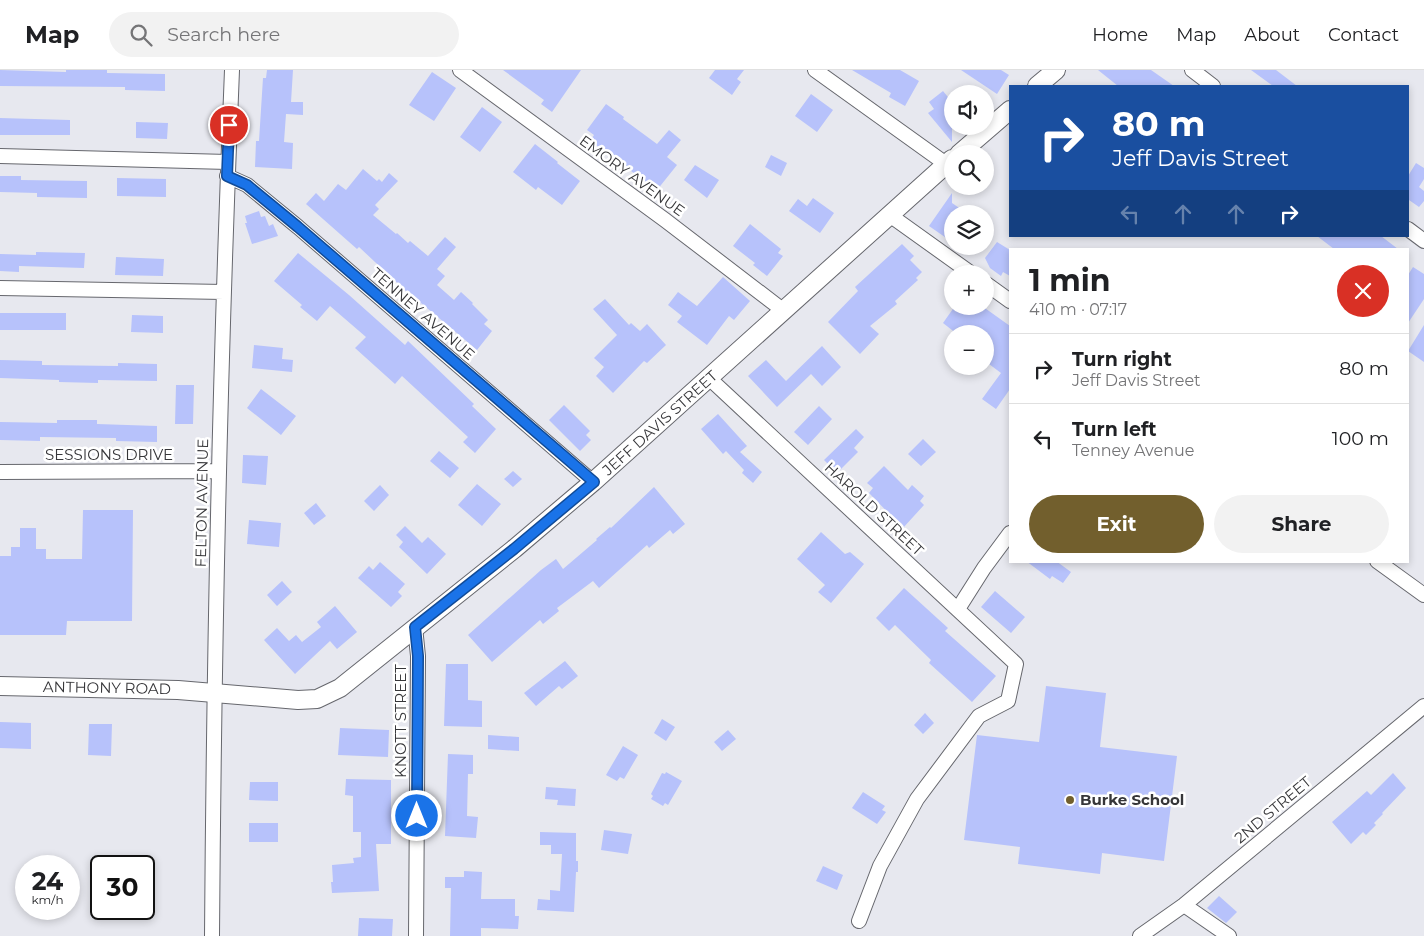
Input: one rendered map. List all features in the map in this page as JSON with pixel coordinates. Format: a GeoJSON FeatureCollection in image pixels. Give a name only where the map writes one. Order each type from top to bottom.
{"type":"FeatureCollection","features":[{"type":"Feature","properties":{"kind":"street","name":"FELTON AVENUE"},"geometry":{"type":"LineString","coordinates":[[212,936],[218,471],[232,70]]}},
{"type":"Feature","properties":{"kind":"street","name":"EMORY AVENUE"},"geometry":{"type":"LineString","coordinates":[[460,70],[665,220],[784,311]]}},
{"type":"Feature","properties":{"kind":"street"},"geometry":{"type":"LineString","coordinates":[[815,70],[944,154]]}},
{"type":"Feature","properties":{"kind":"street"},"geometry":{"type":"LineString","coordinates":[[1038,85],[1056,70]]}},
{"type":"Feature","properties":{"kind":"street"},"geometry":{"type":"LineString","coordinates":[[1192,70],[1212,85]]}},
{"type":"Feature","properties":{"kind":"street","name":"JEFF DAVIS STREET"},"geometry":{"type":"LineString","coordinates":[[969,145],[1009,111]]}},
{"type":"Feature","properties":{"kind":"street"},"geometry":{"type":"LineString","coordinates":[[0,156],[228,162]]}},
{"type":"Feature","properties":{"kind":"street","name":"JEFF DAVIS STREET"},"geometry":{"type":"LineString","coordinates":[[214,693],[298,700],[317,699],[340,688],[514,549],[594,482],[944,166]]}},
{"type":"Feature","properties":{"kind":"street","name":"TENNEY AVENUE"},"geometry":{"type":"LineString","coordinates":[[227,176],[247,185],[283,215],[594,482]]}},
{"type":"Feature","properties":{"kind":"street"},"geometry":{"type":"LineString","coordinates":[[891,216],[959,265]]}},
{"type":"Feature","properties":{"kind":"street"},"geometry":{"type":"LineString","coordinates":[[1409,230],[1424,241]]}},
{"type":"Feature","properties":{"kind":"street"},"geometry":{"type":"LineString","coordinates":[[0,288],[224,292]]}},
{"type":"Feature","properties":{"kind":"street"},"geometry":{"type":"LineString","coordinates":[[994,289],[1009,300]]}},
{"type":"Feature","properties":{"kind":"street","name":"HAROLD STREET"},"geometry":{"type":"LineString","coordinates":[[710,379],[1016,664],[1008,700],[978,716],[917,799],[880,866],[859,921]]}},
{"type":"Feature","properties":{"kind":"street","name":"SESSIONS DRIVE"},"geometry":{"type":"LineString","coordinates":[[0,472],[218,471]]}},
{"type":"Feature","properties":{"kind":"street"},"geometry":{"type":"LineString","coordinates":[[958,609],[984,568],[1009,534]]}},
{"type":"Feature","properties":{"kind":"street"},"geometry":{"type":"LineString","coordinates":[[1380,563],[1424,595]]}},
{"type":"Feature","properties":{"kind":"street","name":"KNOTT STREET"},"geometry":{"type":"LineString","coordinates":[[415,627],[418,656],[416,936]]}},
{"type":"Feature","properties":{"kind":"street","name":"ANTHONY ROAD"},"geometry":{"type":"LineString","coordinates":[[0,686],[178,690],[214,693]]}},
{"type":"Feature","properties":{"kind":"street","name":"2ND STREET"},"geometry":{"type":"LineString","coordinates":[[1140,936],[1184,905],[1421,713]]}},
{"type":"Feature","properties":{"kind":"street"},"geometry":{"type":"LineString","coordinates":[[1184,905],[1228,936]]}},
{"type":"Feature","properties":{"kind":"building"},"geometry":{"type":"Polygon","coordinates":[[[0,70],[66,72],[66,70],[107,70],[107,73],[165,74],[165,91],[125,90],[125,87],[0,86],[0,70]]]}},
{"type":"Feature","properties":{"kind":"building"},"geometry":{"type":"Polygon","coordinates":[[[267,70],[293,70],[291,102],[303,102],[303,115],[286,114],[284,142],[293,143],[292,169],[255,167],[256,141],[259,141],[263,78],[266,78],[267,70]]]}},
{"type":"Feature","properties":{"kind":"building"},"geometry":{"type":"Polygon","coordinates":[[[503,70],[581,70],[552,112],[541,104],[544,100],[503,70]]]}},
{"type":"Feature","properties":{"kind":"building"},"geometry":{"type":"Polygon","coordinates":[[[715,70],[744,70],[737,79],[741,82],[732,95],[709,78],[715,70]]]}},
{"type":"Feature","properties":{"kind":"building"},"geometry":{"type":"Polygon","coordinates":[[[852,70],[900,70],[919,81],[905,106],[889,97],[891,93],[852,70]]]}},
{"type":"Feature","properties":{"kind":"building"},"geometry":{"type":"Polygon","coordinates":[[[961,70],[1001,70],[1009,75],[997,94],[994,92],[994,85],[984,85],[961,70]]]}},
{"type":"Feature","properties":{"kind":"building"},"geometry":{"type":"Polygon","coordinates":[[[1098,70],[1151,70],[1173,85],[1117,85],[1098,70]]]}},
{"type":"Feature","properties":{"kind":"building"},"geometry":{"type":"Polygon","coordinates":[[[1251,70],[1276,70],[1296,85],[1272,85],[1251,70]]]}},
{"type":"Feature","properties":{"kind":"building"},"geometry":{"type":"Polygon","coordinates":[[[432,72],[456,88],[434,121],[409,105],[432,72]]]}},
{"type":"Feature","properties":{"kind":"building"},"geometry":{"type":"Polygon","coordinates":[[[943,91],[944,92],[944,132],[928,113],[934,109],[929,102],[943,91]]]}},
{"type":"Feature","properties":{"kind":"building"},"geometry":{"type":"Polygon","coordinates":[[[811,94],[833,110],[817,132],[795,116],[811,94]]]}},
{"type":"Feature","properties":{"kind":"building"},"geometry":{"type":"Polygon","coordinates":[[[606,104],[657,144],[669,130],[681,140],[667,157],[677,165],[657,190],[590,141],[594,135],[587,130],[606,104]]]}},
{"type":"Feature","properties":{"kind":"building"},"geometry":{"type":"Polygon","coordinates":[[[482,107],[502,122],[480,152],[460,137],[482,107]]]}},
{"type":"Feature","properties":{"kind":"building"},"geometry":{"type":"Polygon","coordinates":[[[0,118],[70,120],[70,135],[0,135],[0,118]]]}},
{"type":"Feature","properties":{"kind":"building"},"geometry":{"type":"Polygon","coordinates":[[[136,122],[168,123],[167,139],[136,138],[136,122]]]}},
{"type":"Feature","properties":{"kind":"building"},"geometry":{"type":"Polygon","coordinates":[[[946,135],[952,135],[952,142],[946,135]]]}},
{"type":"Feature","properties":{"kind":"building"},"geometry":{"type":"Polygon","coordinates":[[[535,144],[580,181],[562,205],[538,187],[536,190],[513,172],[535,144]]]}},
{"type":"Feature","properties":{"kind":"building"},"geometry":{"type":"Polygon","coordinates":[[[771,155],[787,163],[781,176],[765,167],[771,155]]]}},
{"type":"Feature","properties":{"kind":"building"},"geometry":{"type":"Polygon","coordinates":[[[1416,163],[1424,168],[1424,179],[1419,187],[1424,191],[1424,201],[1419,207],[1409,200],[1409,174],[1416,163]]]}},
{"type":"Feature","properties":{"kind":"building"},"geometry":{"type":"Polygon","coordinates":[[[695,165],[719,180],[707,198],[684,180],[695,165]]]}},
{"type":"Feature","properties":{"kind":"building"},"geometry":{"type":"Polygon","coordinates":[[[363,169],[377,181],[379,179],[382,182],[389,173],[398,181],[375,205],[379,209],[373,215],[408,243],[410,241],[428,256],[445,237],[456,247],[437,269],[445,276],[437,285],[454,300],[461,292],[488,320],[484,324],[492,331],[477,350],[421,303],[418,308],[403,295],[407,292],[359,247],[357,249],[306,204],[316,193],[324,201],[338,184],[346,190],[363,169]]]}},
{"type":"Feature","properties":{"kind":"building"},"geometry":{"type":"Polygon","coordinates":[[[0,176],[21,176],[21,180],[87,181],[87,198],[37,197],[37,193],[0,192],[0,176]]]}},
{"type":"Feature","properties":{"kind":"building"},"geometry":{"type":"Polygon","coordinates":[[[117,178],[166,179],[166,197],[117,196],[117,178]]]}},
{"type":"Feature","properties":{"kind":"building"},"geometry":{"type":"Polygon","coordinates":[[[951,195],[952,195],[952,203],[955,205],[944,205],[944,236],[929,226],[951,195]]]}},
{"type":"Feature","properties":{"kind":"building"},"geometry":{"type":"Polygon","coordinates":[[[813,198],[834,213],[820,233],[789,211],[798,199],[807,206],[813,198]]]}},
{"type":"Feature","properties":{"kind":"building"},"geometry":{"type":"Polygon","coordinates":[[[259,211],[261,217],[265,216],[269,226],[273,224],[278,236],[252,244],[245,223],[247,223],[245,216],[259,211]]]}},
{"type":"Feature","properties":{"kind":"building"},"geometry":{"type":"Polygon","coordinates":[[[750,224],[781,249],[778,253],[783,256],[767,276],[753,265],[755,263],[733,246],[750,224]]]}},
{"type":"Feature","properties":{"kind":"building"},"geometry":{"type":"Polygon","coordinates":[[[1318,237],[1382,237],[1397,248],[1333,248],[1318,237]]]}},
{"type":"Feature","properties":{"kind":"building"},"geometry":{"type":"Polygon","coordinates":[[[997,242],[1009,249],[1009,275],[1003,272],[1001,276],[994,271],[994,265],[988,265],[985,258],[987,255],[994,255],[994,246],[997,242]]]}},
{"type":"Feature","properties":{"kind":"building"},"geometry":{"type":"Polygon","coordinates":[[[902,244],[914,256],[910,260],[922,272],[916,278],[918,280],[895,301],[897,304],[870,326],[879,334],[860,354],[828,322],[858,291],[855,287],[902,244]]]}},
{"type":"Feature","properties":{"kind":"building"},"geometry":{"type":"Polygon","coordinates":[[[36,252],[85,253],[84,268],[19,266],[19,272],[0,271],[0,254],[36,255],[36,252]]]}},
{"type":"Feature","properties":{"kind":"building"},"geometry":{"type":"Polygon","coordinates":[[[298,253],[405,345],[408,341],[474,404],[472,406],[496,429],[475,453],[463,442],[468,437],[402,376],[395,384],[355,348],[366,337],[330,306],[317,321],[274,281],[298,253]]]}},
{"type":"Feature","properties":{"kind":"building"},"geometry":{"type":"Polygon","coordinates":[[[116,257],[164,259],[163,276],[115,275],[116,257]]]}},
{"type":"Feature","properties":{"kind":"building"},"geometry":{"type":"Polygon","coordinates":[[[1413,267],[1424,274],[1424,299],[1409,322],[1409,273],[1413,267]]]}},
{"type":"Feature","properties":{"kind":"building"},"geometry":{"type":"Polygon","coordinates":[[[723,277],[750,301],[734,320],[729,316],[707,345],[677,322],[682,316],[668,305],[678,292],[697,306],[723,277]]]}},
{"type":"Feature","properties":{"kind":"building"},"geometry":{"type":"Polygon","coordinates":[[[605,299],[629,325],[631,323],[640,331],[647,324],[666,345],[647,363],[644,361],[613,393],[596,376],[604,367],[594,358],[617,335],[593,309],[605,299]]]}},
{"type":"Feature","properties":{"kind":"building"},"geometry":{"type":"Polygon","coordinates":[[[0,313],[66,313],[66,330],[0,330],[0,313]]]}},
{"type":"Feature","properties":{"kind":"building"},"geometry":{"type":"Polygon","coordinates":[[[132,315],[163,316],[163,333],[131,332],[132,315]]]}},
{"type":"Feature","properties":{"kind":"building"},"geometry":{"type":"Polygon","coordinates":[[[949,315],[994,315],[1009,325],[1009,390],[996,409],[982,399],[1001,373],[994,368],[994,325],[946,325],[943,323],[949,315]]]}},
{"type":"Feature","properties":{"kind":"building"},"geometry":{"type":"Polygon","coordinates":[[[1424,325],[1424,362],[1409,352],[1424,325]]]}},
{"type":"Feature","properties":{"kind":"building"},"geometry":{"type":"Polygon","coordinates":[[[254,345],[283,348],[282,359],[293,360],[292,372],[252,368],[254,345]]]}},
{"type":"Feature","properties":{"kind":"building"},"geometry":{"type":"Polygon","coordinates":[[[822,346],[841,367],[822,386],[811,374],[777,407],[748,376],[766,360],[786,381],[822,346]]]}},
{"type":"Feature","properties":{"kind":"building"},"geometry":{"type":"Polygon","coordinates":[[[0,360],[42,361],[42,365],[118,366],[118,363],[157,364],[157,381],[98,380],[98,383],[0,378],[0,360]]]}},
{"type":"Feature","properties":{"kind":"building"},"geometry":{"type":"Polygon","coordinates":[[[176,385],[194,385],[193,424],[175,424],[176,385]]]}},
{"type":"Feature","properties":{"kind":"building"},"geometry":{"type":"Polygon","coordinates":[[[261,389],[296,416],[281,435],[247,408],[261,389]]]}},
{"type":"Feature","properties":{"kind":"building"},"geometry":{"type":"Polygon","coordinates":[[[564,405],[590,431],[586,435],[591,440],[580,451],[549,420],[564,405]]]}},
{"type":"Feature","properties":{"kind":"building"},"geometry":{"type":"Polygon","coordinates":[[[819,406],[832,419],[808,445],[794,432],[819,406]]]}},
{"type":"Feature","properties":{"kind":"building"},"geometry":{"type":"Polygon","coordinates":[[[718,414],[747,446],[740,452],[762,472],[753,483],[742,473],[744,470],[726,451],[723,454],[701,429],[718,414]]]}},
{"type":"Feature","properties":{"kind":"building"},"geometry":{"type":"Polygon","coordinates":[[[57,420],[97,420],[97,424],[157,426],[157,442],[116,441],[116,438],[40,437],[40,441],[0,440],[0,422],[57,423],[57,420]]]}},
{"type":"Feature","properties":{"kind":"building"},"geometry":{"type":"Polygon","coordinates":[[[856,429],[864,437],[854,448],[858,452],[837,473],[824,460],[856,429]]]}},
{"type":"Feature","properties":{"kind":"building"},"geometry":{"type":"Polygon","coordinates":[[[923,439],[936,452],[921,466],[908,454],[923,439]]]}},
{"type":"Feature","properties":{"kind":"building"},"geometry":{"type":"Polygon","coordinates":[[[439,451],[459,468],[450,478],[430,461],[439,451]]]}},
{"type":"Feature","properties":{"kind":"building"},"geometry":{"type":"Polygon","coordinates":[[[243,455],[268,456],[266,485],[242,483],[243,455]]]}},
{"type":"Feature","properties":{"kind":"building"},"geometry":{"type":"Polygon","coordinates":[[[884,466],[908,490],[912,485],[924,496],[920,501],[924,505],[903,528],[869,493],[873,488],[867,483],[884,466]]]}},
{"type":"Feature","properties":{"kind":"building"},"geometry":{"type":"Polygon","coordinates":[[[513,471],[522,479],[513,487],[504,479],[513,471]]]}},
{"type":"Feature","properties":{"kind":"building"},"geometry":{"type":"Polygon","coordinates":[[[477,484],[501,504],[482,526],[458,505],[477,484]]]}},
{"type":"Feature","properties":{"kind":"building"},"geometry":{"type":"Polygon","coordinates":[[[380,485],[389,495],[374,511],[364,501],[380,485]]]}},
{"type":"Feature","properties":{"kind":"building"},"geometry":{"type":"Polygon","coordinates":[[[654,487],[685,524],[673,534],[670,530],[649,548],[647,545],[599,588],[593,581],[557,608],[559,611],[543,624],[540,620],[492,662],[468,635],[556,559],[563,569],[611,528],[654,487]]]}},
{"type":"Feature","properties":{"kind":"building"},"geometry":{"type":"Polygon","coordinates":[[[316,503],[326,516],[314,525],[304,513],[316,503]]]}},
{"type":"Feature","properties":{"kind":"building"},"geometry":{"type":"Polygon","coordinates":[[[83,510],[133,510],[132,621],[67,621],[66,635],[0,635],[0,556],[11,556],[11,547],[20,547],[20,528],[36,528],[36,549],[46,549],[46,559],[82,559],[83,510]]]}},
{"type":"Feature","properties":{"kind":"building"},"geometry":{"type":"Polygon","coordinates":[[[249,520],[281,523],[279,547],[247,544],[249,520]]]}},
{"type":"Feature","properties":{"kind":"building"},"geometry":{"type":"Polygon","coordinates":[[[405,526],[422,543],[428,537],[446,554],[427,574],[399,547],[403,542],[396,535],[405,526]]]}},
{"type":"Feature","properties":{"kind":"building"},"geometry":{"type":"Polygon","coordinates":[[[821,532],[845,554],[850,552],[864,564],[831,603],[818,592],[825,585],[797,559],[821,532]]]}},
{"type":"Feature","properties":{"kind":"building"},"geometry":{"type":"Polygon","coordinates":[[[380,562],[405,584],[398,592],[402,596],[391,607],[358,578],[369,566],[373,570],[380,562]]]}},
{"type":"Feature","properties":{"kind":"building"},"geometry":{"type":"Polygon","coordinates":[[[1029,563],[1059,563],[1071,572],[1063,583],[1052,576],[1050,579],[1029,563]]]}},
{"type":"Feature","properties":{"kind":"building"},"geometry":{"type":"Polygon","coordinates":[[[282,581],[292,592],[277,606],[267,595],[282,581]]]}},
{"type":"Feature","properties":{"kind":"building"},"geometry":{"type":"Polygon","coordinates":[[[904,588],[948,628],[945,631],[996,676],[972,702],[929,663],[931,660],[895,625],[889,631],[876,618],[904,588]]]}},
{"type":"Feature","properties":{"kind":"building"},"geometry":{"type":"Polygon","coordinates":[[[995,591],[1025,617],[1011,633],[981,607],[995,591]]]}},
{"type":"Feature","properties":{"kind":"building"},"geometry":{"type":"Polygon","coordinates":[[[335,606],[357,632],[337,649],[330,641],[295,674],[264,640],[277,628],[289,641],[296,635],[302,642],[321,627],[317,622],[335,606]]]}},
{"type":"Feature","properties":{"kind":"building"},"geometry":{"type":"Polygon","coordinates":[[[565,661],[578,676],[562,689],[559,686],[536,706],[524,693],[565,661]]]}},
{"type":"Feature","properties":{"kind":"building"},"geometry":{"type":"Polygon","coordinates":[[[446,664],[468,664],[468,700],[482,701],[482,727],[444,726],[446,664]]]}},
{"type":"Feature","properties":{"kind":"building","name":"Burke School"},"geometry":{"type":"Polygon","coordinates":[[[1046,686],[1106,693],[1100,747],[1177,756],[1164,861],[1102,853],[1100,874],[1018,864],[1020,847],[964,840],[977,735],[1039,742],[1046,686]]]}},
{"type":"Feature","properties":{"kind":"building"},"geometry":{"type":"Polygon","coordinates":[[[925,713],[934,723],[923,734],[914,725],[925,713]]]}},
{"type":"Feature","properties":{"kind":"building"},"geometry":{"type":"Polygon","coordinates":[[[662,719],[675,727],[666,741],[654,733],[662,719]]]}},
{"type":"Feature","properties":{"kind":"building"},"geometry":{"type":"Polygon","coordinates":[[[0,722],[31,723],[31,749],[0,748],[0,722]]]}},
{"type":"Feature","properties":{"kind":"building"},"geometry":{"type":"Polygon","coordinates":[[[89,724],[112,724],[111,756],[88,755],[89,724]]]}},
{"type":"Feature","properties":{"kind":"building"},"geometry":{"type":"Polygon","coordinates":[[[340,728],[389,730],[388,757],[338,755],[340,728]]]}},
{"type":"Feature","properties":{"kind":"building"},"geometry":{"type":"Polygon","coordinates":[[[728,730],[736,739],[722,751],[714,742],[728,730]]]}},
{"type":"Feature","properties":{"kind":"building"},"geometry":{"type":"Polygon","coordinates":[[[488,735],[519,737],[519,751],[488,749],[488,735]]]}},
{"type":"Feature","properties":{"kind":"building"},"geometry":{"type":"Polygon","coordinates":[[[623,746],[638,755],[624,779],[620,777],[617,781],[606,775],[623,746]]]}},
{"type":"Feature","properties":{"kind":"building"},"geometry":{"type":"Polygon","coordinates":[[[448,754],[473,755],[473,774],[468,774],[467,816],[478,817],[476,838],[445,836],[448,754]]]}},
{"type":"Feature","properties":{"kind":"building"},"geometry":{"type":"Polygon","coordinates":[[[666,772],[682,781],[668,805],[665,803],[663,806],[651,799],[653,796],[651,794],[662,773],[665,774],[666,772]]]}},
{"type":"Feature","properties":{"kind":"building"},"geometry":{"type":"Polygon","coordinates":[[[1393,773],[1406,788],[1382,813],[1374,823],[1376,825],[1366,835],[1363,832],[1351,844],[1332,822],[1367,791],[1371,795],[1393,773]]]}},
{"type":"Feature","properties":{"kind":"building"},"geometry":{"type":"Polygon","coordinates":[[[346,779],[391,780],[391,844],[376,844],[379,891],[332,893],[332,865],[354,863],[353,858],[361,857],[361,832],[353,832],[353,796],[345,795],[346,779]]]}},
{"type":"Feature","properties":{"kind":"building"},"geometry":{"type":"Polygon","coordinates":[[[250,782],[278,782],[278,801],[249,800],[250,782]]]}},
{"type":"Feature","properties":{"kind":"building"},"geometry":{"type":"Polygon","coordinates":[[[546,787],[576,789],[575,806],[557,805],[558,800],[545,799],[546,787]]]}},
{"type":"Feature","properties":{"kind":"building"},"geometry":{"type":"Polygon","coordinates":[[[863,792],[885,806],[882,810],[886,812],[877,824],[852,808],[863,792]]]}},
{"type":"Feature","properties":{"kind":"building"},"geometry":{"type":"Polygon","coordinates":[[[249,823],[278,823],[278,842],[249,842],[249,823]]]}},
{"type":"Feature","properties":{"kind":"building"},"geometry":{"type":"Polygon","coordinates":[[[604,830],[632,834],[628,854],[601,850],[604,830]]]}},
{"type":"Feature","properties":{"kind":"building"},"geometry":{"type":"Polygon","coordinates":[[[540,832],[576,833],[578,872],[576,872],[574,912],[537,910],[538,899],[550,900],[550,890],[560,891],[562,854],[551,854],[551,845],[540,845],[540,832]]]}},
{"type":"Feature","properties":{"kind":"building"},"geometry":{"type":"Polygon","coordinates":[[[823,866],[843,875],[837,890],[816,881],[823,866]]]}},
{"type":"Feature","properties":{"kind":"building"},"geometry":{"type":"Polygon","coordinates":[[[464,871],[482,872],[481,899],[515,899],[515,916],[519,916],[518,929],[481,928],[481,936],[450,936],[451,888],[445,888],[445,877],[464,877],[464,871]]]}},
{"type":"Feature","properties":{"kind":"building"},"geometry":{"type":"Polygon","coordinates":[[[1219,896],[1237,912],[1226,923],[1207,908],[1219,896]]]}},
{"type":"Feature","properties":{"kind":"building"},"geometry":{"type":"Polygon","coordinates":[[[359,918],[393,919],[392,936],[358,936],[359,918]]]}},
{"type":"Feature","properties":{"kind":"place","name":"Burke School"},"geometry":{"type":"Point","coordinates":[1070,800]}},
{"type":"Feature","properties":{"kind":"route"},"geometry":{"type":"LineString","coordinates":[[229,125],[227,176],[247,185],[298,227],[594,482],[514,549],[415,627],[418,656],[417,816]]}}]}
